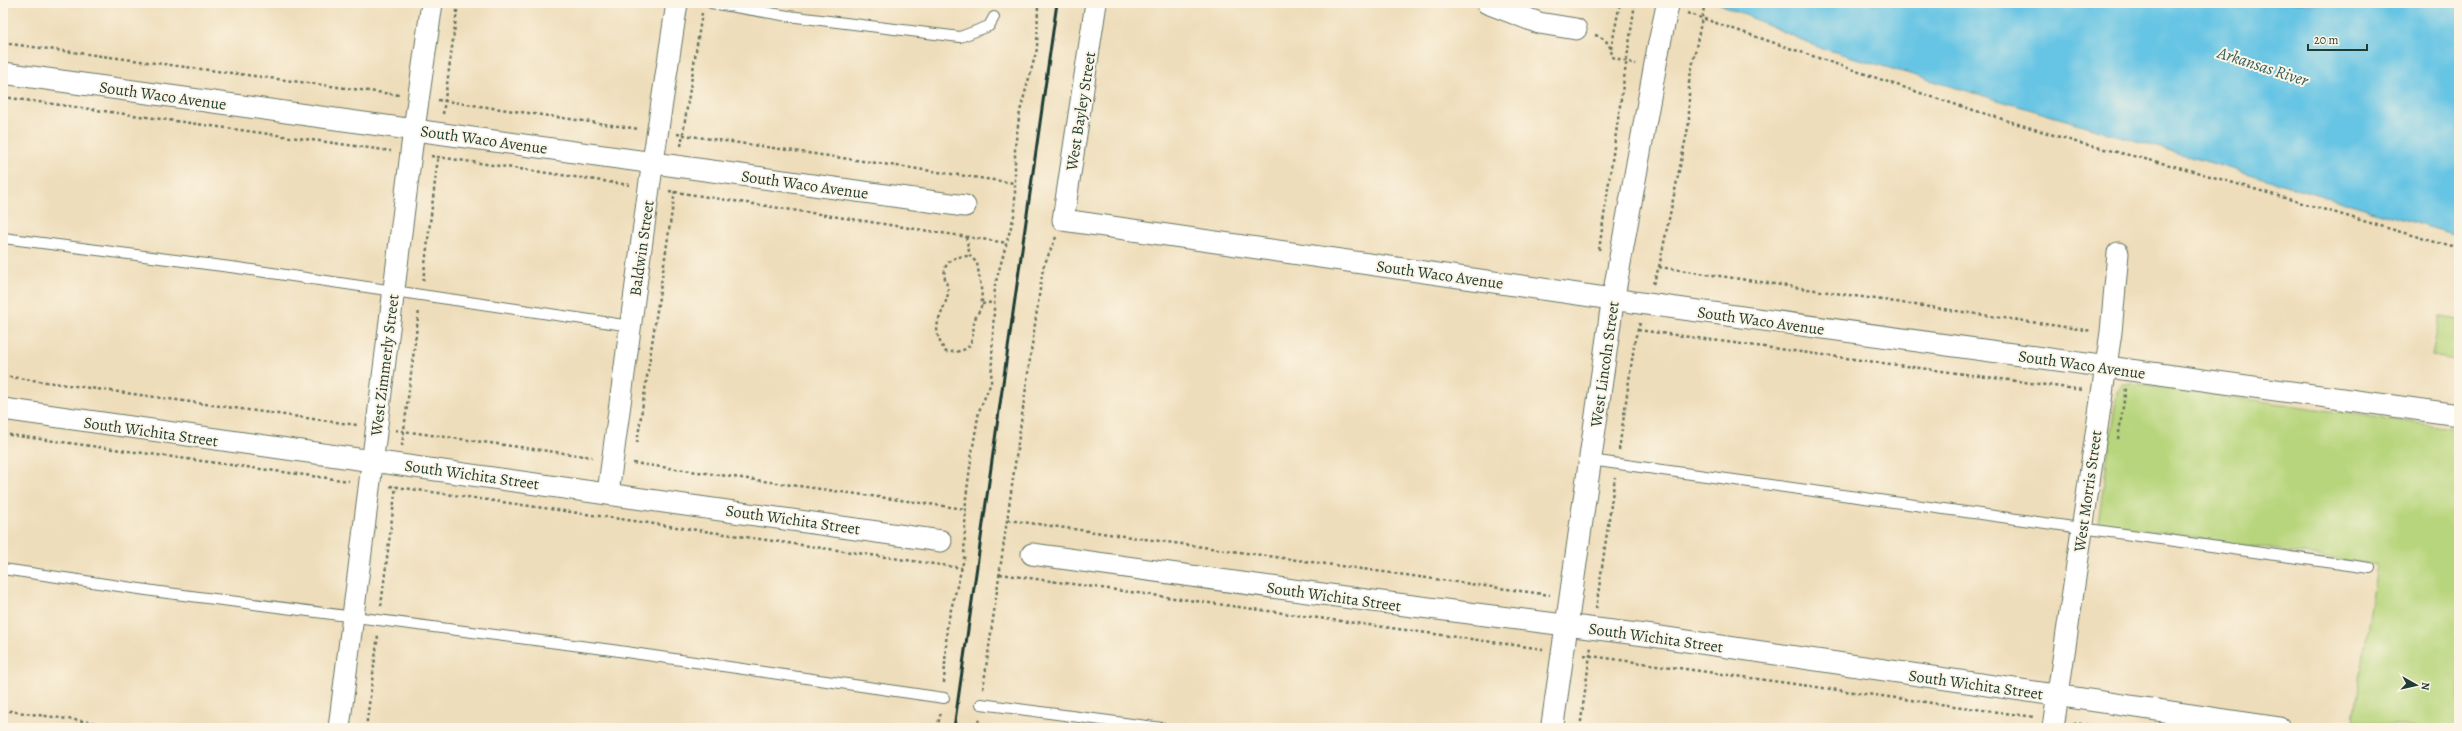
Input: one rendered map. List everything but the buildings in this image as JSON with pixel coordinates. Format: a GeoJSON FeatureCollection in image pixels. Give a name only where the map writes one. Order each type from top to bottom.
{"type":"FeatureCollection","features":[{"type":"Feature","properties":{"kind":"street","name":"West Zimmerly Street"},"geometry":{"type":"LineString","coordinates":[[339,728],[410,154],[432,3]]}},
{"type":"Feature","properties":{"kind":"street","name":"Baldwin Street"},"geometry":{"type":"LineString","coordinates":[[608,493],[657,131],[677,3]]}},
{"type":"Feature","properties":{"kind":"street","name":"West Bayley Street"},"geometry":{"type":"LineString","coordinates":[[1063,220],[1096,3]]}},
{"type":"Feature","properties":{"kind":"street"},"geometry":{"type":"LineString","coordinates":[[1487,3],[1539,23],[1576,29]]}},
{"type":"Feature","properties":{"kind":"street","name":"West Lincoln Street"},"geometry":{"type":"LineString","coordinates":[[1552,728],[1613,299],[1657,60],[1675,7]]}},
{"type":"Feature","properties":{"kind":"street","name":"South Waco Avenue"},"geometry":{"type":"LineString","coordinates":[[3,73],[965,206]]}},
{"type":"Feature","properties":{"kind":"street","name":"South Waco Avenue"},"geometry":{"type":"LineString","coordinates":[[1063,220],[1647,304],[2459,415]]}},
{"type":"Feature","properties":{"kind":"street","name":"West Morris Street"},"geometry":{"type":"LineString","coordinates":[[2053,728],[2110,337],[2118,253]]}},
{"type":"Feature","properties":{"kind":"street","name":"South Wichita Street"},"geometry":{"type":"LineString","coordinates":[[3,409],[163,433],[608,493],[941,541]]}},
{"type":"Feature","properties":{"kind":"street","name":"South Wichita Street"},"geometry":{"type":"LineString","coordinates":[[1032,554],[1566,625],[2279,728]]}},
{"type":"Feature","properties":{"kind":"lane"},"geometry":{"type":"LineString","coordinates":[[711,3],[788,16],[960,37],[989,26],[994,17]]}},
{"type":"Feature","properties":{"kind":"lane"},"geometry":{"type":"LineString","coordinates":[[3,238],[238,268],[631,326]]}},
{"type":"Feature","properties":{"kind":"lane"},"geometry":{"type":"LineString","coordinates":[[1590,460],[2370,568]]}},
{"type":"Feature","properties":{"kind":"lane"},"geometry":{"type":"LineString","coordinates":[[3,569],[160,592],[612,650],[944,698]]}},
{"type":"Feature","properties":{"kind":"lane"},"geometry":{"type":"LineString","coordinates":[[981,704],[1162,728]]}},
{"type":"Feature","properties":{"kind":"path"},"geometry":{"type":"LineString","coordinates":[[366,728],[458,3]]}},
{"type":"Feature","properties":{"kind":"path"},"geometry":{"type":"LineString","coordinates":[[937,728],[944,698],[947,625],[962,568],[965,509],[970,460],[979,411],[991,383],[995,285],[1015,212],[1015,147],[1020,111],[1037,49],[1038,3]]}},
{"type":"Feature","properties":{"kind":"path"},"geometry":{"type":"LineString","coordinates":[[1620,3],[1611,48],[1612,57],[1625,61],[1657,60]]}},
{"type":"Feature","properties":{"kind":"path"},"geometry":{"type":"LineString","coordinates":[[1625,61],[1635,3]]}},
{"type":"Feature","properties":{"kind":"path"},"geometry":{"type":"LineString","coordinates":[[1580,728],[1617,464],[1638,330],[1659,267],[1689,123],[1689,82],[1705,3]]}},
{"type":"Feature","properties":{"kind":"path"},"geometry":{"type":"LineString","coordinates":[[1675,7],[1915,92],[2054,135],[2186,169],[2459,249]]}},
{"type":"Feature","properties":{"kind":"path"},"geometry":{"type":"LineString","coordinates":[[636,448],[702,11]]}},
{"type":"Feature","properties":{"kind":"path"},"geometry":{"type":"LineString","coordinates":[[1576,29],[1604,38],[1611,48]]}},
{"type":"Feature","properties":{"kind":"path"},"geometry":{"type":"LineString","coordinates":[[3,43],[445,101],[1014,183]]}},
{"type":"Feature","properties":{"kind":"path"},"geometry":{"type":"LineString","coordinates":[[3,97],[438,157],[1007,243]]}},
{"type":"Feature","properties":{"kind":"path"},"geometry":{"type":"LineString","coordinates":[[977,728],[1043,268],[1063,220]]}},
{"type":"Feature","properties":{"kind":"path"},"geometry":{"type":"LineString","coordinates":[[966,237],[970,256],[977,263],[982,304],[974,322],[974,337],[971,346],[959,352],[946,352],[939,342],[937,324],[949,292],[945,276],[948,262],[955,256],[970,256]]}},
{"type":"Feature","properties":{"kind":"path"},"geometry":{"type":"LineString","coordinates":[[1659,267],[2097,332],[2110,337]]}},
{"type":"Feature","properties":{"kind":"path"},"geometry":{"type":"LineString","coordinates":[[982,304],[994,302]]}},
{"type":"Feature","properties":{"kind":"path"},"geometry":{"type":"LineString","coordinates":[[1638,330],[2083,391]]}},
{"type":"Feature","properties":{"kind":"path"},"geometry":{"type":"LineString","coordinates":[[2117,444],[2126,388],[2126,370]]}},
{"type":"Feature","properties":{"kind":"path"},"geometry":{"type":"LineString","coordinates":[[3,376],[965,509]]}},
{"type":"Feature","properties":{"kind":"path"},"geometry":{"type":"LineString","coordinates":[[3,434],[369,483],[962,568]]}},
{"type":"Feature","properties":{"kind":"path"},"geometry":{"type":"LineString","coordinates":[[634,463],[635,456]]}},
{"type":"Feature","properties":{"kind":"path"},"geometry":{"type":"LineString","coordinates":[[1008,520],[1509,590],[1598,599]]}},
{"type":"Feature","properties":{"kind":"path"},"geometry":{"type":"LineString","coordinates":[[2075,728],[2078,700]]}},
{"type":"Feature","properties":{"kind":"path"},"geometry":{"type":"LineString","coordinates":[[3,710],[132,728]]}},
{"type":"Feature","properties":{"kind":"green space"},"geometry":{"type":"Polygon","coordinates":[[[2440,316],[2459,319],[2459,360],[2432,355],[2440,316]]]}},
{"type":"Feature","properties":{"kind":"green space"},"geometry":{"type":"Polygon","coordinates":[[[2132,383],[2459,429],[2459,728],[2412,728],[2354,720],[2377,565],[2098,523],[2117,392],[2123,384],[2132,383]]]}},
{"type":"Feature","properties":{"kind":"water","name":"Arkansas River"},"geometry":{"type":"Polygon","coordinates":[[[1718,3],[2459,3],[2459,236],[1818,47],[1718,3]]]}},
{"type":"Feature","properties":{"kind":"railway"},"geometry":{"type":"LineString","coordinates":[[954,728],[1057,3]]}}]}
